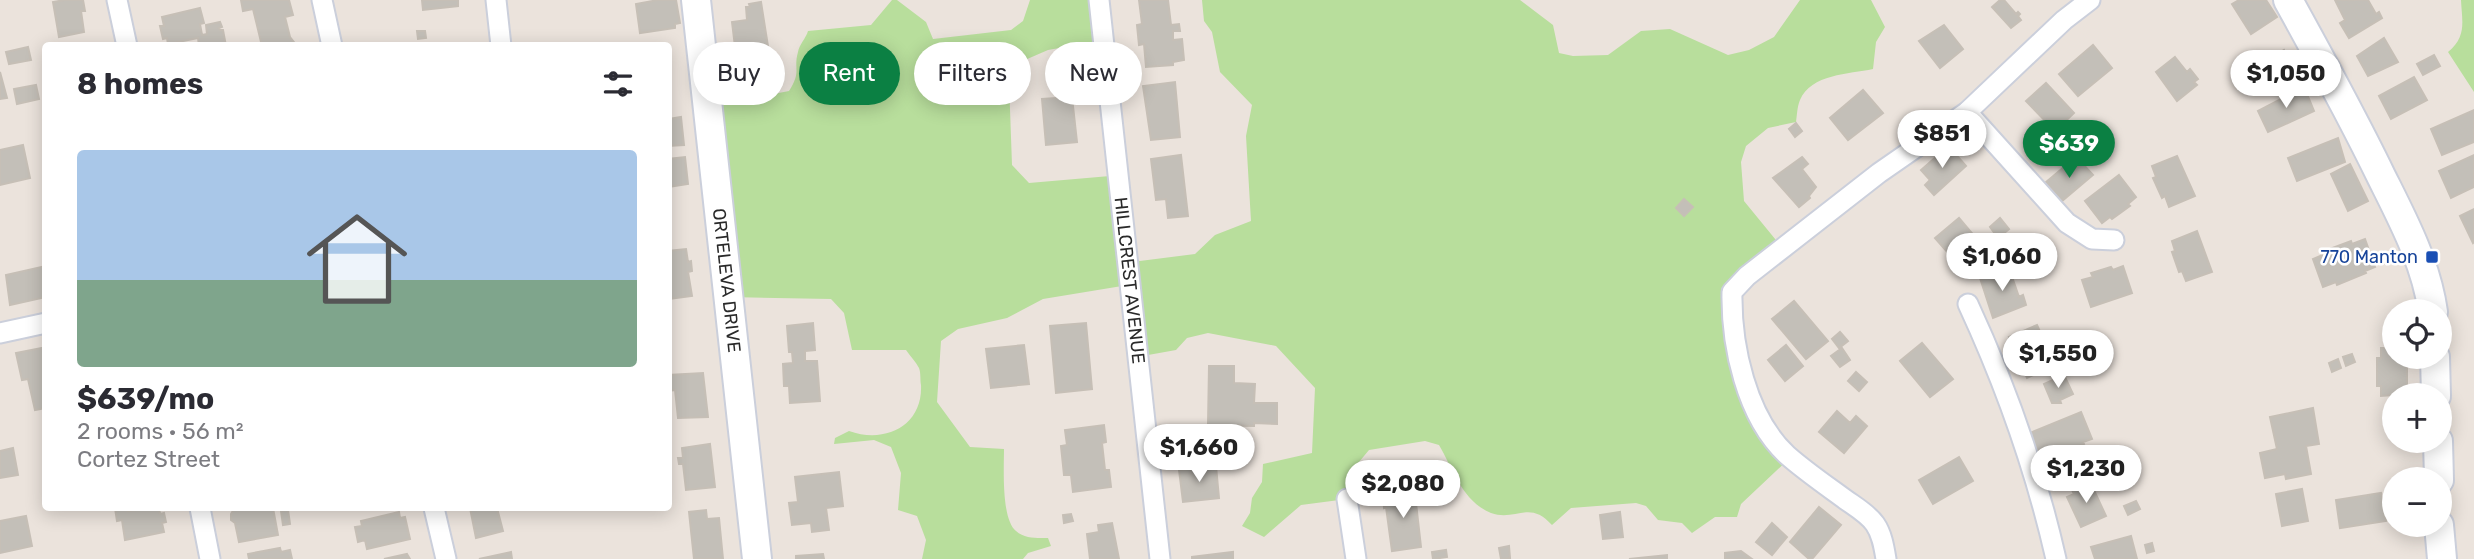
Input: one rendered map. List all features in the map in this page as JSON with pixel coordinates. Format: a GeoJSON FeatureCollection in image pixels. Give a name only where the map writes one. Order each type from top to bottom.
{"type":"FeatureCollection","features":[{"type":"Feature","properties":{"kind":"street"},"geometry":{"type":"LineString","coordinates":[[117,0],[126,42]]}},
{"type":"Feature","properties":{"kind":"street"},"geometry":{"type":"LineString","coordinates":[[322,0],[331,42]]}},
{"type":"Feature","properties":{"kind":"street"},"geometry":{"type":"LineString","coordinates":[[496,0],[501,42]]}},
{"type":"Feature","properties":{"kind":"street","name":"ORTELEVA DRIVE"},"geometry":{"type":"LineString","coordinates":[[696,0],[757,559]]}},
{"type":"Feature","properties":{"kind":"street","name":"HILLCREST AVENUE"},"geometry":{"type":"LineString","coordinates":[[1099,0],[1160,559]]}},
{"type":"Feature","properties":{"kind":"street"},"geometry":{"type":"LineString","coordinates":[[1886,559],[1880,532],[1870,518],[1787,455],[1763,423],[1748,388],[1732,317],[1732,292],[1747,276],[1879,173],[1967,111],[2064,20],[2090,0]]}},
{"type":"Feature","properties":{"kind":"street"},"geometry":{"type":"LineString","coordinates":[[2288,0],[2344,102],[2412,238],[2430,299]]}},
{"type":"Feature","properties":{"kind":"street"},"geometry":{"type":"LineString","coordinates":[[1967,111],[2067,223],[2092,239],[2114,240]]}},
{"type":"Feature","properties":{"kind":"street"},"geometry":{"type":"LineString","coordinates":[[1968,304],[1992,356],[2019,429],[2056,559]]}},
{"type":"Feature","properties":{"kind":"street"},"geometry":{"type":"LineString","coordinates":[[0,333],[42,324]]}},
{"type":"Feature","properties":{"kind":"street"},"geometry":{"type":"LineString","coordinates":[[1347,499],[1356,559]]}},
{"type":"Feature","properties":{"kind":"street"},"geometry":{"type":"LineString","coordinates":[[201,511],[210,559]]}},
{"type":"Feature","properties":{"kind":"street"},"geometry":{"type":"LineString","coordinates":[[435,511],[446,559]]}},
{"type":"Feature","properties":{"kind":"street"},"geometry":{"type":"LineString","coordinates":[[2440,537],[2442,559]]}},
{"type":"Feature","properties":{"kind":"green space"},"geometry":{"type":"Polygon","coordinates":[[[892,0],[897,0],[926,22],[933,39],[1011,30],[1023,21],[1030,0],[1096,0],[1098,41],[1045,42],[1045,51],[1031,57],[1031,42],[914,42],[914,105],[1010,105],[1012,165],[1029,183],[1110,176],[1124,263],[1195,254],[1215,235],[1251,221],[1246,136],[1252,105],[1220,72],[1212,32],[1204,21],[1202,0],[1520,0],[1553,25],[1559,53],[1573,56],[1608,55],[1641,31],[1670,29],[1728,55],[1749,50],[1774,37],[1800,0],[1871,0],[1885,27],[1876,42],[1873,69],[1832,77],[1813,85],[1805,91],[1800,100],[1796,122],[1768,128],[1746,146],[1741,162],[1744,201],[1780,245],[1733,294],[1746,385],[1792,456],[1741,504],[1737,517],[1715,517],[1692,533],[1682,523],[1658,520],[1646,506],[1636,503],[1571,508],[1552,525],[1536,513],[1491,513],[1481,508],[1465,493],[1439,445],[1425,441],[1369,450],[1349,474],[1347,499],[1301,505],[1264,537],[1242,526],[1250,513],[1252,498],[1262,482],[1263,464],[1312,453],[1315,388],[1276,346],[1208,333],[1187,338],[1176,350],[1137,357],[1122,286],[1043,299],[1007,318],[958,329],[941,341],[937,402],[970,447],[1004,449],[1004,492],[1011,525],[1016,531],[1031,538],[1048,538],[1051,546],[1028,553],[1023,559],[922,559],[926,540],[917,516],[898,510],[901,473],[891,447],[874,440],[834,444],[835,438],[849,431],[876,435],[888,433],[909,421],[920,399],[921,385],[919,368],[906,350],[852,350],[844,313],[831,299],[729,297],[711,106],[785,105],[785,92],[789,91],[793,84],[799,49],[799,105],[900,105],[900,42],[802,42],[808,31],[871,25],[892,0]]]}},
{"type":"Feature","properties":{"kind":"green space"},"geometry":{"type":"Polygon","coordinates":[[[2461,0],[2474,0],[2474,92],[2448,52],[2461,34],[2461,0]]]}},
{"type":"Feature","properties":{"kind":"building"},"geometry":{"type":"Polygon","coordinates":[[[83,0],[85,11],[81,11],[84,32],[59,37],[53,2],[83,0]]]}},
{"type":"Feature","properties":{"kind":"building"},"geometry":{"type":"Polygon","coordinates":[[[241,0],[289,0],[293,15],[285,17],[294,42],[261,42],[253,9],[243,11],[241,0]]]}},
{"type":"Feature","properties":{"kind":"building"},"geometry":{"type":"Polygon","coordinates":[[[422,0],[458,0],[458,6],[423,10],[422,0]]]}},
{"type":"Feature","properties":{"kind":"building"},"geometry":{"type":"Polygon","coordinates":[[[676,0],[680,23],[675,24],[675,28],[640,33],[636,4],[676,0]]]}},
{"type":"Feature","properties":{"kind":"building"},"geometry":{"type":"Polygon","coordinates":[[[1139,0],[1168,0],[1171,25],[1179,24],[1180,31],[1173,31],[1173,40],[1182,39],[1184,60],[1173,62],[1173,65],[1146,67],[1144,44],[1139,42],[1137,25],[1142,24],[1139,0]]]}},
{"type":"Feature","properties":{"kind":"building"},"geometry":{"type":"Polygon","coordinates":[[[2004,0],[2016,14],[2020,14],[2018,16],[2021,20],[2011,28],[1992,7],[2004,0]]]}},
{"type":"Feature","properties":{"kind":"building"},"geometry":{"type":"Polygon","coordinates":[[[2239,0],[2266,0],[2277,17],[2251,34],[2232,4],[2239,0]]]}},
{"type":"Feature","properties":{"kind":"building"},"geometry":{"type":"Polygon","coordinates":[[[2335,0],[2368,0],[2376,14],[2379,12],[2382,18],[2349,38],[2340,23],[2345,20],[2335,0]]]}},
{"type":"Feature","properties":{"kind":"building"},"geometry":{"type":"Polygon","coordinates":[[[761,2],[767,42],[734,42],[732,22],[747,20],[746,7],[750,7],[749,4],[761,2]]]}},
{"type":"Feature","properties":{"kind":"building"},"geometry":{"type":"Polygon","coordinates":[[[200,8],[204,23],[200,24],[202,35],[207,34],[206,25],[220,22],[222,27],[219,28],[223,30],[225,42],[198,42],[198,38],[168,42],[167,38],[163,39],[160,26],[164,26],[162,17],[200,8]]]}},
{"type":"Feature","properties":{"kind":"building"},"geometry":{"type":"Polygon","coordinates":[[[1944,25],[1963,49],[1940,68],[1919,41],[1944,25]]]}},
{"type":"Feature","properties":{"kind":"building"},"geometry":{"type":"Polygon","coordinates":[[[417,31],[425,31],[426,38],[418,39],[417,31]]]}},
{"type":"Feature","properties":{"kind":"building"},"geometry":{"type":"Polygon","coordinates":[[[2384,38],[2398,62],[2368,76],[2357,56],[2384,38]]]}},
{"type":"Feature","properties":{"kind":"building"},"geometry":{"type":"Polygon","coordinates":[[[2093,45],[2112,68],[2078,96],[2059,74],[2093,45]]]}},
{"type":"Feature","properties":{"kind":"building"},"geometry":{"type":"Polygon","coordinates":[[[28,47],[31,60],[9,64],[6,52],[28,47]]]}},
{"type":"Feature","properties":{"kind":"building"},"geometry":{"type":"Polygon","coordinates":[[[2284,50],[2299,75],[2269,92],[2255,69],[2284,50]]]}},
{"type":"Feature","properties":{"kind":"building"},"geometry":{"type":"Polygon","coordinates":[[[2434,55],[2440,66],[2423,75],[2417,64],[2434,55]]]}},
{"type":"Feature","properties":{"kind":"building"},"geometry":{"type":"Polygon","coordinates":[[[2175,57],[2187,72],[2190,69],[2198,79],[2194,82],[2197,85],[2177,101],[2156,72],[2175,57]]]}},
{"type":"Feature","properties":{"kind":"building"},"geometry":{"type":"Polygon","coordinates":[[[0,72],[7,98],[0,99],[0,72]]]}},
{"type":"Feature","properties":{"kind":"building"},"geometry":{"type":"Polygon","coordinates":[[[2414,77],[2427,100],[2391,119],[2379,96],[2414,77]]]}},
{"type":"Feature","properties":{"kind":"building"},"geometry":{"type":"Polygon","coordinates":[[[1175,82],[1180,137],[1151,140],[1143,86],[1175,82]]]}},
{"type":"Feature","properties":{"kind":"building"},"geometry":{"type":"Polygon","coordinates":[[[2046,83],[2074,113],[2055,131],[2026,101],[2046,83]]]}},
{"type":"Feature","properties":{"kind":"building"},"geometry":{"type":"Polygon","coordinates":[[[36,85],[39,99],[17,104],[14,89],[36,85]]]}},
{"type":"Feature","properties":{"kind":"building"},"geometry":{"type":"Polygon","coordinates":[[[2304,87],[2314,111],[2268,132],[2258,111],[2304,87]]]}},
{"type":"Feature","properties":{"kind":"building"},"geometry":{"type":"Polygon","coordinates":[[[1863,90],[1883,113],[1848,140],[1830,118],[1863,90]]]}},
{"type":"Feature","properties":{"kind":"building"},"geometry":{"type":"Polygon","coordinates":[[[1042,99],[1045,99],[1045,105],[1073,105],[1077,142],[1046,145],[1042,99]]]}},
{"type":"Feature","properties":{"kind":"building"},"geometry":{"type":"Polygon","coordinates":[[[2474,110],[2474,142],[2442,155],[2431,129],[2474,110]]]}},
{"type":"Feature","properties":{"kind":"building"},"geometry":{"type":"Polygon","coordinates":[[[681,117],[684,145],[672,146],[672,118],[681,117]]]}},
{"type":"Feature","properties":{"kind":"building"},"geometry":{"type":"Polygon","coordinates":[[[1796,123],[1802,131],[1795,137],[1789,129],[1796,123]]]}},
{"type":"Feature","properties":{"kind":"building"},"geometry":{"type":"Polygon","coordinates":[[[2338,138],[2345,162],[2297,181],[2288,158],[2338,138]]]}},
{"type":"Feature","properties":{"kind":"building"},"geometry":{"type":"Polygon","coordinates":[[[23,145],[30,178],[0,185],[0,150],[23,145]]]}},
{"type":"Feature","properties":{"kind":"building"},"geometry":{"type":"Polygon","coordinates":[[[1950,148],[1966,166],[1934,195],[1925,185],[1930,180],[1921,170],[1950,148]]]}},
{"type":"Feature","properties":{"kind":"building"},"geometry":{"type":"Polygon","coordinates":[[[1181,155],[1188,216],[1168,218],[1166,199],[1156,200],[1151,159],[1181,155]]]}},
{"type":"Feature","properties":{"kind":"building"},"geometry":{"type":"Polygon","coordinates":[[[2474,155],[2474,187],[2451,198],[2439,171],[2474,155]]]}},
{"type":"Feature","properties":{"kind":"building"},"geometry":{"type":"Polygon","coordinates":[[[2177,156],[2195,196],[2169,207],[2153,178],[2156,177],[2152,166],[2177,156]]]}},
{"type":"Feature","properties":{"kind":"building"},"geometry":{"type":"Polygon","coordinates":[[[685,157],[688,184],[672,186],[672,159],[685,157]]]}},
{"type":"Feature","properties":{"kind":"building"},"geometry":{"type":"Polygon","coordinates":[[[1802,157],[1808,164],[1802,169],[1816,187],[1810,198],[1799,207],[1773,178],[1802,157]]]}},
{"type":"Feature","properties":{"kind":"building"},"geometry":{"type":"Polygon","coordinates":[[[2071,161],[2077,167],[2082,163],[2093,175],[2062,201],[2046,182],[2071,161]]]}},
{"type":"Feature","properties":{"kind":"building"},"geometry":{"type":"Polygon","coordinates":[[[2350,164],[2368,201],[2348,211],[2331,174],[2350,164]]]}},
{"type":"Feature","properties":{"kind":"building"},"geometry":{"type":"Polygon","coordinates":[[[2119,175],[2136,197],[2128,204],[2130,206],[2102,223],[2085,201],[2119,175]]]}},
{"type":"Feature","properties":{"kind":"building"},"geometry":{"type":"Polygon","coordinates":[[[1684,199],[1693,207],[1684,216],[1676,208],[1684,199]]]}},
{"type":"Feature","properties":{"kind":"building"},"geometry":{"type":"Polygon","coordinates":[[[2474,209],[2474,242],[2473,243],[2460,216],[2474,209]]]}},
{"type":"Feature","properties":{"kind":"building"},"geometry":{"type":"Polygon","coordinates":[[[1959,218],[1986,250],[1963,270],[1935,238],[1959,218]]]}},
{"type":"Feature","properties":{"kind":"building"},"geometry":{"type":"Polygon","coordinates":[[[2000,218],[2009,229],[1998,238],[1990,227],[2000,218]]]}},
{"type":"Feature","properties":{"kind":"building"},"geometry":{"type":"Polygon","coordinates":[[[2197,231],[2212,272],[2186,281],[2182,271],[2179,272],[2172,252],[2175,251],[2172,241],[2197,231]]]}},
{"type":"Feature","properties":{"kind":"building"},"geometry":{"type":"Polygon","coordinates":[[[2365,239],[2375,267],[2337,285],[2336,282],[2323,287],[2313,259],[2325,254],[2324,251],[2365,239]]]}},
{"type":"Feature","properties":{"kind":"building"},"geometry":{"type":"Polygon","coordinates":[[[686,249],[688,262],[691,261],[692,271],[688,272],[692,296],[672,298],[672,251],[686,249]]]}},
{"type":"Feature","properties":{"kind":"building"},"geometry":{"type":"Polygon","coordinates":[[[2123,266],[2132,293],[2091,307],[2082,280],[2093,277],[2091,273],[2123,266]]]}},
{"type":"Feature","properties":{"kind":"building"},"geometry":{"type":"Polygon","coordinates":[[[42,267],[42,298],[10,305],[6,275],[42,267]]]}},
{"type":"Feature","properties":{"kind":"building"},"geometry":{"type":"Polygon","coordinates":[[[2009,268],[2019,297],[2023,295],[2026,305],[1993,318],[1980,278],[2009,268]]]}},
{"type":"Feature","properties":{"kind":"building"},"geometry":{"type":"Polygon","coordinates":[[[1794,301],[1828,341],[1806,359],[1772,319],[1794,301]]]}},
{"type":"Feature","properties":{"kind":"building"},"geometry":{"type":"Polygon","coordinates":[[[813,323],[815,350],[805,351],[805,361],[817,361],[820,401],[790,403],[789,386],[784,386],[783,364],[793,363],[792,352],[789,352],[787,326],[813,323]]]}},
{"type":"Feature","properties":{"kind":"building"},"geometry":{"type":"Polygon","coordinates":[[[1086,323],[1092,389],[1056,393],[1050,326],[1086,323]]]}},
{"type":"Feature","properties":{"kind":"building"},"geometry":{"type":"Polygon","coordinates":[[[2037,325],[2055,365],[2027,378],[2009,337],[2037,325]]]}},
{"type":"Feature","properties":{"kind":"building"},"geometry":{"type":"Polygon","coordinates":[[[1840,332],[1848,341],[1839,348],[1832,339],[1840,332]]]}},
{"type":"Feature","properties":{"kind":"building"},"geometry":{"type":"Polygon","coordinates":[[[1922,343],[1953,379],[1930,397],[1900,361],[1922,343]]]}},
{"type":"Feature","properties":{"kind":"building"},"geometry":{"type":"Polygon","coordinates":[[[1024,345],[1029,384],[991,388],[986,349],[1024,345]]]}},
{"type":"Feature","properties":{"kind":"building"},"geometry":{"type":"Polygon","coordinates":[[[1786,345],[1803,366],[1785,381],[1768,360],[1786,345]]]}},
{"type":"Feature","properties":{"kind":"building"},"geometry":{"type":"Polygon","coordinates":[[[42,348],[42,409],[35,410],[28,379],[22,380],[16,353],[42,348]]]}},
{"type":"Feature","properties":{"kind":"building"},"geometry":{"type":"Polygon","coordinates":[[[1842,348],[1850,360],[1840,367],[1831,356],[1842,348]]]}},
{"type":"Feature","properties":{"kind":"building"},"geometry":{"type":"Polygon","coordinates":[[[2382,348],[2382,369],[2407,369],[2407,383],[2382,383],[2381,396],[2381,386],[2377,386],[2377,358],[2381,358],[2382,348]]]}},
{"type":"Feature","properties":{"kind":"building"},"geometry":{"type":"Polygon","coordinates":[[[2352,354],[2355,362],[2346,366],[2343,357],[2352,354]]]}},
{"type":"Feature","properties":{"kind":"building"},"geometry":{"type":"Polygon","coordinates":[[[2338,359],[2341,368],[2332,372],[2329,363],[2338,359]]]}},
{"type":"Feature","properties":{"kind":"building"},"geometry":{"type":"Polygon","coordinates":[[[1209,366],[1234,366],[1234,383],[1255,384],[1254,403],[1277,403],[1277,424],[1208,425],[1209,366]]]}},
{"type":"Feature","properties":{"kind":"building"},"geometry":{"type":"Polygon","coordinates":[[[1856,372],[1867,382],[1859,391],[1848,381],[1856,372]]]}},
{"type":"Feature","properties":{"kind":"building"},"geometry":{"type":"Polygon","coordinates":[[[703,373],[708,417],[678,418],[675,390],[672,390],[672,375],[703,373]]]}},
{"type":"Feature","properties":{"kind":"building"},"geometry":{"type":"Polygon","coordinates":[[[2064,375],[2073,394],[2060,400],[2061,403],[2052,403],[2044,384],[2064,375]]]}},
{"type":"Feature","properties":{"kind":"building"},"geometry":{"type":"Polygon","coordinates":[[[2313,408],[2319,444],[2306,446],[2311,474],[2286,479],[2285,474],[2265,478],[2260,453],[2277,449],[2270,417],[2313,408]]]}},
{"type":"Feature","properties":{"kind":"building"},"geometry":{"type":"Polygon","coordinates":[[[1837,411],[1850,423],[1856,416],[1867,426],[1844,453],[1819,432],[1837,411]]]}},
{"type":"Feature","properties":{"kind":"building"},"geometry":{"type":"Polygon","coordinates":[[[2081,412],[2092,439],[2042,461],[2030,433],[2081,412]]]}},
{"type":"Feature","properties":{"kind":"building"},"geometry":{"type":"Polygon","coordinates":[[[1104,425],[1106,442],[1102,443],[1105,470],[1109,470],[1111,487],[1073,492],[1071,475],[1064,475],[1061,446],[1067,445],[1065,430],[1104,425]]]}},
{"type":"Feature","properties":{"kind":"building"},"geometry":{"type":"Polygon","coordinates":[[[710,444],[715,487],[686,490],[683,464],[679,464],[678,458],[683,458],[682,448],[710,444]]]}},
{"type":"Feature","properties":{"kind":"building"},"geometry":{"type":"Polygon","coordinates":[[[13,448],[18,475],[0,478],[0,451],[13,448]]]}},
{"type":"Feature","properties":{"kind":"building"},"geometry":{"type":"Polygon","coordinates":[[[1959,457],[1973,481],[1933,504],[1919,480],[1959,457]]]}},
{"type":"Feature","properties":{"kind":"building"},"geometry":{"type":"Polygon","coordinates":[[[1216,466],[1219,498],[1183,502],[1179,470],[1216,466]]]}},
{"type":"Feature","properties":{"kind":"building"},"geometry":{"type":"Polygon","coordinates":[[[839,472],[843,506],[826,508],[829,530],[812,532],[811,523],[792,525],[789,503],[798,502],[795,477],[839,472]]]}},
{"type":"Feature","properties":{"kind":"building"},"geometry":{"type":"Polygon","coordinates":[[[1409,475],[1410,485],[1397,486],[1396,477],[1409,475]]]}},
{"type":"Feature","properties":{"kind":"building"},"geometry":{"type":"Polygon","coordinates":[[[2081,481],[2085,491],[2093,488],[2106,516],[2081,527],[2067,497],[2074,494],[2070,486],[2081,481]]]}},
{"type":"Feature","properties":{"kind":"building"},"geometry":{"type":"Polygon","coordinates":[[[2302,489],[2308,521],[2282,526],[2276,494],[2302,489]]]}},
{"type":"Feature","properties":{"kind":"building"},"geometry":{"type":"Polygon","coordinates":[[[1421,491],[1422,503],[1416,503],[1421,547],[1392,551],[1383,495],[1421,491]]]}},
{"type":"Feature","properties":{"kind":"building"},"geometry":{"type":"Polygon","coordinates":[[[2381,493],[2382,522],[2340,528],[2336,500],[2381,493]]]}},
{"type":"Feature","properties":{"kind":"building"},"geometry":{"type":"Polygon","coordinates":[[[2136,501],[2140,509],[2128,515],[2124,506],[2136,501]]]}},
{"type":"Feature","properties":{"kind":"building"},"geometry":{"type":"Polygon","coordinates":[[[1819,507],[1841,525],[1812,559],[1809,559],[1790,542],[1819,507]]]}},
{"type":"Feature","properties":{"kind":"building"},"geometry":{"type":"Polygon","coordinates":[[[706,510],[707,519],[719,518],[723,559],[694,559],[689,512],[706,510]]]}},
{"type":"Feature","properties":{"kind":"building"},"geometry":{"type":"Polygon","coordinates":[[[115,511],[160,511],[160,514],[164,513],[166,522],[162,523],[164,532],[125,540],[122,520],[117,521],[115,511]]]}},
{"type":"Feature","properties":{"kind":"building"},"geometry":{"type":"Polygon","coordinates":[[[233,511],[274,511],[278,535],[239,542],[231,514],[233,511]]]}},
{"type":"Feature","properties":{"kind":"building"},"geometry":{"type":"Polygon","coordinates":[[[281,511],[288,511],[290,524],[283,525],[281,511]]]}},
{"type":"Feature","properties":{"kind":"building"},"geometry":{"type":"Polygon","coordinates":[[[471,511],[498,511],[503,531],[476,538],[471,511]]]}},
{"type":"Feature","properties":{"kind":"building"},"geometry":{"type":"Polygon","coordinates":[[[399,512],[400,518],[405,517],[410,539],[367,549],[365,540],[358,542],[355,527],[362,526],[361,521],[399,512]]]}},
{"type":"Feature","properties":{"kind":"building"},"geometry":{"type":"Polygon","coordinates":[[[1620,512],[1623,537],[1603,539],[1600,515],[1620,512]]]}},
{"type":"Feature","properties":{"kind":"building"},"geometry":{"type":"Polygon","coordinates":[[[1071,514],[1073,521],[1064,523],[1063,515],[1071,514]]]}},
{"type":"Feature","properties":{"kind":"building"},"geometry":{"type":"Polygon","coordinates":[[[26,516],[32,546],[0,553],[0,521],[26,516]]]}},
{"type":"Feature","properties":{"kind":"building"},"geometry":{"type":"Polygon","coordinates":[[[1112,523],[1119,559],[1090,559],[1087,534],[1099,532],[1098,525],[1112,523]]]}},
{"type":"Feature","properties":{"kind":"building"},"geometry":{"type":"Polygon","coordinates":[[[1772,523],[1787,537],[1772,555],[1756,542],[1772,523]]]}},
{"type":"Feature","properties":{"kind":"building"},"geometry":{"type":"Polygon","coordinates":[[[2131,536],[2137,559],[2095,559],[2091,547],[2131,536]]]}},
{"type":"Feature","properties":{"kind":"building"},"geometry":{"type":"Polygon","coordinates":[[[2152,543],[2154,551],[2147,553],[2145,545],[2152,543]]]}},
{"type":"Feature","properties":{"kind":"building"},"geometry":{"type":"Polygon","coordinates":[[[1509,546],[1510,558],[1501,559],[1499,548],[1509,546]]]}},
{"type":"Feature","properties":{"kind":"building"},"geometry":{"type":"Polygon","coordinates":[[[280,548],[281,552],[290,550],[292,559],[249,559],[248,554],[280,548]]]}},
{"type":"Feature","properties":{"kind":"building"},"geometry":{"type":"Polygon","coordinates":[[[1446,550],[1447,557],[1433,559],[1432,552],[1446,550]]]}},
{"type":"Feature","properties":{"kind":"building"},"geometry":{"type":"Polygon","coordinates":[[[1741,551],[1752,559],[1725,559],[1725,553],[1741,551]]]}},
{"type":"Feature","properties":{"kind":"building"},"geometry":{"type":"Polygon","coordinates":[[[511,552],[512,559],[479,559],[511,552]]]}},
{"type":"Feature","properties":{"kind":"building"},"geometry":{"type":"Polygon","coordinates":[[[1233,552],[1233,559],[1192,559],[1192,557],[1233,552]]]}},
{"type":"Feature","properties":{"kind":"building"},"geometry":{"type":"Polygon","coordinates":[[[407,554],[410,559],[384,559],[407,554]]]}},
{"type":"Feature","properties":{"kind":"building"},"geometry":{"type":"Polygon","coordinates":[[[823,554],[824,559],[796,559],[796,556],[823,554]]]}},
{"type":"Feature","properties":{"kind":"building"},"geometry":{"type":"Polygon","coordinates":[[[1667,555],[1667,559],[1629,559],[1667,555]]]}},
{"type":"Feature","properties":{"kind":"place","name":"770 Manton"},"geometry":{"type":"Point","coordinates":[2432,257]}}]}
